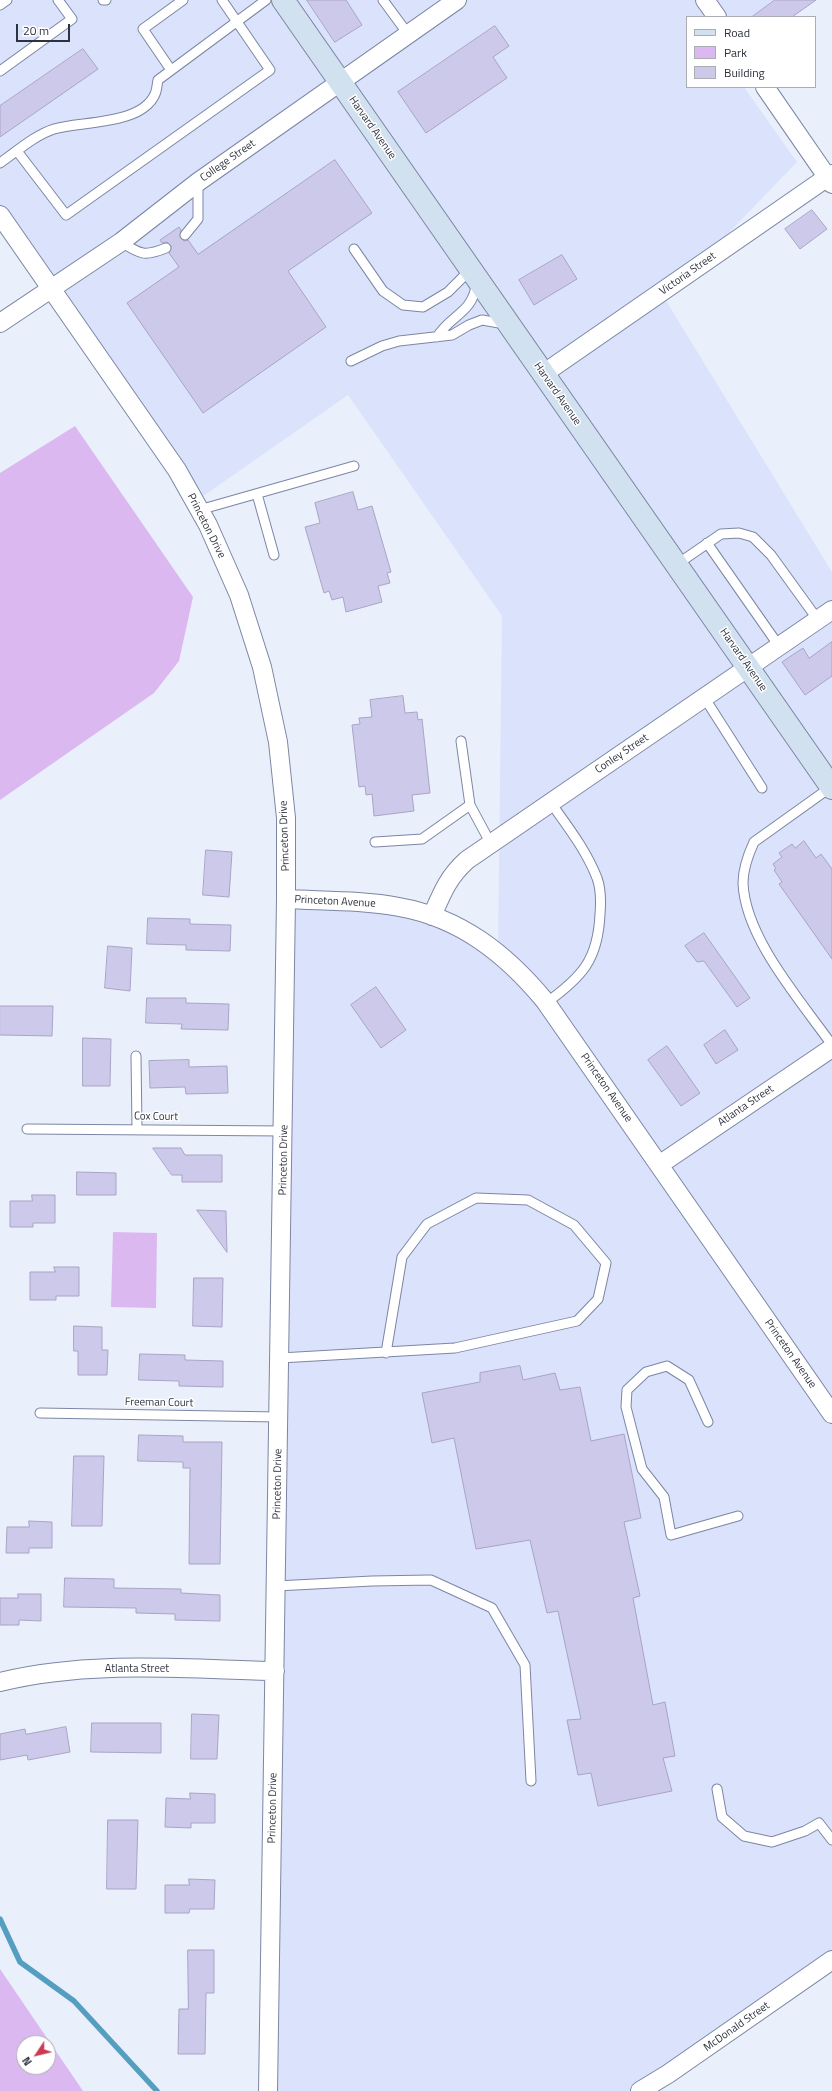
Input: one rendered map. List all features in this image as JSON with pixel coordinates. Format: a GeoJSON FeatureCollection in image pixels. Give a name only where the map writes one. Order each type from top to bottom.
{"type":"FeatureCollection","features":[{"type":"Feature","properties":{"kind":"street","name":"Harvard Avenue"},"geometry":{"type":"LineString","coordinates":[[283,0],[832,788]]}},
{"type":"Feature","properties":{"kind":"street","name":"College Street"},"geometry":{"type":"LineString","coordinates":[[0,323],[121,242],[198,182],[457,0]]}},
{"type":"Feature","properties":{"kind":"street"},"geometry":{"type":"LineString","coordinates":[[705,0],[716,16]]}},
{"type":"Feature","properties":{"kind":"street"},"geometry":{"type":"LineString","coordinates":[[766,88],[830,178]]}},
{"type":"Feature","properties":{"kind":"street","name":"Victoria Street"},"geometry":{"type":"LineString","coordinates":[[543,374],[830,178]]}},
{"type":"Feature","properties":{"kind":"street"},"geometry":{"type":"LineString","coordinates":[[0,215],[52,289]]}},
{"type":"Feature","properties":{"kind":"street","name":"Princeton Drive"},"geometry":{"type":"LineString","coordinates":[[52,289],[177,470],[208,526],[239,595],[262,668],[279,750],[286,818],[286,899],[284,1131],[278,1417],[268,2091]]}},
{"type":"Feature","properties":{"kind":"street","name":"Conley Street"},"geometry":{"type":"LineString","coordinates":[[432,916],[445,886],[454,872],[467,860],[825,615]]}},
{"type":"Feature","properties":{"kind":"street","name":"Princeton Avenue"},"geometry":{"type":"LineString","coordinates":[[286,899],[367,902],[400,907],[432,916],[466,932],[497,951],[522,974],[546,1003],[832,1414]]}},
{"type":"Feature","properties":{"kind":"street","name":"Atlanta Street"},"geometry":{"type":"LineString","coordinates":[[659,1165],[832,1048]]}},
{"type":"Feature","properties":{"kind":"street","name":"Atlanta Street"},"geometry":{"type":"LineString","coordinates":[[0,1682],[90,1670],[134,1668],[275,1672]]}},
{"type":"Feature","properties":{"kind":"street","name":"McDonald Street"},"geometry":{"type":"LineString","coordinates":[[641,2091],[668,2074],[832,1960]]}},
{"type":"Feature","properties":{"kind":"lane"},"geometry":{"type":"LineString","coordinates":[[0,5],[8,0]]}},
{"type":"Feature","properties":{"kind":"lane"},"geometry":{"type":"LineString","coordinates":[[0,71],[72,19],[58,0]]}},
{"type":"Feature","properties":{"kind":"lane"},"geometry":{"type":"LineString","coordinates":[[171,70],[142,29],[183,0]]}},
{"type":"Feature","properties":{"kind":"lane"},"geometry":{"type":"LineString","coordinates":[[17,151],[66,215],[270,70],[222,0]]}},
{"type":"Feature","properties":{"kind":"lane"},"geometry":{"type":"LineString","coordinates":[[0,164],[17,151],[54,130],[123,117],[133,114],[147,106],[155,95],[158,80],[266,0]]}},
{"type":"Feature","properties":{"kind":"lane"},"geometry":{"type":"LineString","coordinates":[[384,0],[408,34]]}},
{"type":"Feature","properties":{"kind":"lane"},"geometry":{"type":"LineString","coordinates":[[185,235],[198,219],[198,182]]}},
{"type":"Feature","properties":{"kind":"lane"},"geometry":{"type":"LineString","coordinates":[[121,242],[140,254],[152,254],[166,248]]}},
{"type":"Feature","properties":{"kind":"lane"},"geometry":{"type":"LineString","coordinates":[[354,249],[383,291],[403,305],[423,307],[474,275],[476,290],[468,307],[444,325],[437,337]]}},
{"type":"Feature","properties":{"kind":"lane"},"geometry":{"type":"LineString","coordinates":[[351,361],[388,344],[452,335],[482,320],[509,326]]}},
{"type":"Feature","properties":{"kind":"lane"},"geometry":{"type":"LineString","coordinates":[[199,510],[354,466]]}},
{"type":"Feature","properties":{"kind":"lane"},"geometry":{"type":"LineString","coordinates":[[257,494],[274,555]]}},
{"type":"Feature","properties":{"kind":"lane"},"geometry":{"type":"LineString","coordinates":[[676,564],[721,534],[738,533],[753,537],[825,615]]}},
{"type":"Feature","properties":{"kind":"lane"},"geometry":{"type":"LineString","coordinates":[[707,543],[779,646]]}},
{"type":"Feature","properties":{"kind":"lane"},"geometry":{"type":"LineString","coordinates":[[704,697],[762,788]]}},
{"type":"Feature","properties":{"kind":"lane"},"geometry":{"type":"LineString","coordinates":[[461,741],[470,805],[491,844]]}},
{"type":"Feature","properties":{"kind":"lane"},"geometry":{"type":"LineString","coordinates":[[832,788],[754,842],[747,856],[743,882],[745,899],[768,955],[832,1045]]}},
{"type":"Feature","properties":{"kind":"lane"},"geometry":{"type":"LineString","coordinates":[[546,1003],[570,986],[583,971],[594,953],[600,928],[601,898],[598,879],[583,849],[551,803]]}},
{"type":"Feature","properties":{"kind":"lane"},"geometry":{"type":"LineString","coordinates":[[375,842],[422,838],[470,805]]}},
{"type":"Feature","properties":{"kind":"lane"},"geometry":{"type":"LineString","coordinates":[[136,1056],[137,1129]]}},
{"type":"Feature","properties":{"kind":"lane","name":"Cox Court"},"geometry":{"type":"LineString","coordinates":[[27,1129],[284,1131]]}},
{"type":"Feature","properties":{"kind":"lane"},"geometry":{"type":"LineString","coordinates":[[280,1358],[386,1353],[455,1348],[577,1322],[598,1299],[606,1263],[574,1225],[528,1200],[476,1198],[427,1224],[402,1257],[386,1353]]}},
{"type":"Feature","properties":{"kind":"lane"},"geometry":{"type":"LineString","coordinates":[[708,1422],[689,1380],[667,1366],[646,1372],[627,1390],[626,1407],[642,1469],[664,1498],[671,1535],[738,1516]]}},
{"type":"Feature","properties":{"kind":"lane","name":"Freeman Court"},"geometry":{"type":"LineString","coordinates":[[40,1413],[278,1417]]}},
{"type":"Feature","properties":{"kind":"lane"},"geometry":{"type":"LineString","coordinates":[[276,1586],[372,1581],[431,1580],[492,1608],[524,1665],[531,1781]]}},
{"type":"Feature","properties":{"kind":"lane"},"geometry":{"type":"LineString","coordinates":[[717,1789],[722,1817],[744,1836],[772,1842],[805,1831],[820,1823],[832,1840]]}},
{"type":"Feature","properties":{"kind":"shaded area"},"geometry":{"type":"Polygon","coordinates":[[[0,0],[815,0],[790,16],[686,16],[686,88],[745,88],[797,162],[665,299],[832,572],[832,1953],[631,2091],[265,2091],[289,897],[407,910],[498,946],[502,616],[348,395],[202,497],[0,224],[0,0]]]}},
{"type":"Feature","properties":{"kind":"green space"},"geometry":{"type":"Polygon","coordinates":[[[75,426],[193,597],[179,661],[154,693],[0,800],[0,473],[75,426]]]}},
{"type":"Feature","properties":{"kind":"green space"},"geometry":{"type":"Polygon","coordinates":[[[113,1232],[157,1233],[156,1308],[111,1307],[113,1232]]]}},
{"type":"Feature","properties":{"kind":"green space"},"geometry":{"type":"Polygon","coordinates":[[[0,1969],[45,2035],[16,2035],[16,2075],[56,2075],[56,2051],[83,2091],[0,2091],[0,1969]]]}},
{"type":"Feature","properties":{"kind":"building"},"geometry":{"type":"Polygon","coordinates":[[[307,0],[346,0],[362,25],[335,42],[307,0]]]}},
{"type":"Feature","properties":{"kind":"building"},"geometry":{"type":"Polygon","coordinates":[[[775,0],[816,0],[793,16],[753,16],[775,0]]]}},
{"type":"Feature","properties":{"kind":"building"},"geometry":{"type":"Polygon","coordinates":[[[495,26],[509,46],[493,57],[507,78],[426,133],[398,92],[495,26]]]}},
{"type":"Feature","properties":{"kind":"building"},"geometry":{"type":"Polygon","coordinates":[[[83,49],[98,69],[0,137],[0,106],[83,49]]]}},
{"type":"Feature","properties":{"kind":"building"},"geometry":{"type":"Polygon","coordinates":[[[335,160],[372,213],[288,271],[326,327],[203,413],[127,303],[179,267],[169,253],[171,246],[167,242],[162,243],[160,240],[179,227],[181,230],[180,237],[184,241],[188,240],[198,254],[335,160]]]}},
{"type":"Feature","properties":{"kind":"building"},"geometry":{"type":"Polygon","coordinates":[[[812,210],[827,229],[800,249],[785,229],[812,210]]]}},
{"type":"Feature","properties":{"kind":"building"},"geometry":{"type":"Polygon","coordinates":[[[562,255],[577,279],[534,305],[519,280],[562,255]]]}},
{"type":"Feature","properties":{"kind":"building"},"geometry":{"type":"Polygon","coordinates":[[[353,492],[358,510],[372,506],[391,572],[387,573],[390,583],[378,586],[382,602],[346,612],[343,597],[332,600],[329,591],[324,593],[305,527],[320,523],[315,503],[353,492]]]}},
{"type":"Feature","properties":{"kind":"building"},"geometry":{"type":"Polygon","coordinates":[[[832,642],[832,676],[805,695],[782,662],[803,648],[809,658],[832,642]]]}},
{"type":"Feature","properties":{"kind":"building"},"geometry":{"type":"Polygon","coordinates":[[[403,696],[405,713],[417,712],[418,720],[422,719],[430,793],[412,795],[414,811],[374,816],[372,794],[366,795],[365,786],[359,787],[352,725],[360,724],[359,718],[372,717],[370,700],[403,696]]]}},
{"type":"Feature","properties":{"kind":"building"},"geometry":{"type":"Polygon","coordinates":[[[804,841],[816,858],[821,854],[832,869],[832,959],[779,884],[782,882],[774,870],[776,869],[773,864],[782,857],[779,853],[792,844],[795,848],[804,841]]]}},
{"type":"Feature","properties":{"kind":"building"},"geometry":{"type":"Polygon","coordinates":[[[206,850],[232,852],[229,897],[203,895],[206,850]]]}},
{"type":"Feature","properties":{"kind":"building"},"geometry":{"type":"Polygon","coordinates":[[[148,918],[190,919],[190,924],[231,925],[230,951],[186,950],[186,945],[147,944],[148,918]]]}},
{"type":"Feature","properties":{"kind":"building"},"geometry":{"type":"Polygon","coordinates":[[[704,933],[750,998],[737,1007],[704,961],[697,962],[685,946],[704,933]]]}},
{"type":"Feature","properties":{"kind":"building"},"geometry":{"type":"Polygon","coordinates":[[[108,946],[132,948],[130,991],[105,988],[108,946]]]}},
{"type":"Feature","properties":{"kind":"building"},"geometry":{"type":"Polygon","coordinates":[[[376,987],[406,1030],[381,1048],[351,1005],[376,987]]]}},
{"type":"Feature","properties":{"kind":"building"},"geometry":{"type":"Polygon","coordinates":[[[147,998],[186,998],[186,1003],[229,1004],[228,1030],[181,1029],[182,1024],[146,1023],[147,998]]]}},
{"type":"Feature","properties":{"kind":"building"},"geometry":{"type":"Polygon","coordinates":[[[0,1006],[53,1006],[52,1036],[0,1035],[0,1006]]]}},
{"type":"Feature","properties":{"kind":"building"},"geometry":{"type":"Polygon","coordinates":[[[725,1030],[738,1050],[716,1064],[704,1045],[725,1030]]]}},
{"type":"Feature","properties":{"kind":"building"},"geometry":{"type":"Polygon","coordinates":[[[83,1038],[111,1039],[110,1086],[83,1086],[83,1038]]]}},
{"type":"Feature","properties":{"kind":"building"},"geometry":{"type":"Polygon","coordinates":[[[667,1046],[700,1093],[681,1106],[648,1060],[667,1046]]]}},
{"type":"Feature","properties":{"kind":"building"},"geometry":{"type":"Polygon","coordinates":[[[189,1060],[189,1067],[227,1066],[228,1093],[186,1094],[185,1087],[150,1088],[149,1061],[189,1060]]]}},
{"type":"Feature","properties":{"kind":"building"},"geometry":{"type":"Polygon","coordinates":[[[153,1148],[181,1148],[185,1155],[222,1155],[222,1182],[182,1182],[182,1175],[172,1175],[153,1148]]]}},
{"type":"Feature","properties":{"kind":"building"},"geometry":{"type":"Polygon","coordinates":[[[77,1172],[116,1173],[116,1195],[77,1195],[77,1172]]]}},
{"type":"Feature","properties":{"kind":"building"},"geometry":{"type":"Polygon","coordinates":[[[32,1195],[55,1195],[55,1223],[33,1223],[33,1227],[10,1227],[10,1201],[32,1201],[32,1195]]]}},
{"type":"Feature","properties":{"kind":"building"},"geometry":{"type":"Polygon","coordinates":[[[197,1210],[226,1211],[227,1252],[197,1210]]]}},
{"type":"Feature","properties":{"kind":"building"},"geometry":{"type":"Polygon","coordinates":[[[54,1267],[79,1267],[79,1296],[56,1296],[56,1300],[30,1300],[30,1272],[55,1272],[54,1267]]]}},
{"type":"Feature","properties":{"kind":"building"},"geometry":{"type":"Polygon","coordinates":[[[194,1278],[223,1278],[222,1327],[193,1326],[194,1278]]]}},
{"type":"Feature","properties":{"kind":"building"},"geometry":{"type":"Polygon","coordinates":[[[74,1326],[102,1327],[102,1350],[108,1350],[107,1375],[78,1375],[78,1351],[74,1351],[74,1326]]]}},
{"type":"Feature","properties":{"kind":"building"},"geometry":{"type":"Polygon","coordinates":[[[140,1354],[185,1355],[185,1360],[223,1361],[223,1387],[179,1386],[179,1381],[139,1380],[140,1354]]]}},
{"type":"Feature","properties":{"kind":"building"},"geometry":{"type":"Polygon","coordinates":[[[520,1366],[523,1380],[555,1373],[560,1390],[580,1387],[591,1441],[624,1434],[641,1518],[624,1522],[640,1596],[633,1598],[653,1705],[665,1702],[675,1756],[663,1758],[672,1791],[598,1806],[591,1773],[578,1775],[567,1720],[581,1719],[558,1611],[547,1613],[530,1540],[476,1549],[454,1438],[432,1443],[422,1393],[480,1382],[480,1373],[520,1366]]]}},
{"type":"Feature","properties":{"kind":"building"},"geometry":{"type":"Polygon","coordinates":[[[139,1435],[183,1436],[183,1442],[222,1442],[220,1564],[189,1564],[190,1468],[183,1468],[183,1462],[138,1461],[139,1435]]]}},
{"type":"Feature","properties":{"kind":"building"},"geometry":{"type":"Polygon","coordinates":[[[74,1456],[104,1456],[102,1526],[72,1526],[74,1456]]]}},
{"type":"Feature","properties":{"kind":"building"},"geometry":{"type":"Polygon","coordinates":[[[29,1521],[52,1522],[52,1548],[29,1548],[29,1553],[6,1553],[7,1527],[29,1527],[29,1521]]]}},
{"type":"Feature","properties":{"kind":"building"},"geometry":{"type":"Polygon","coordinates":[[[65,1578],[114,1579],[114,1588],[181,1589],[181,1593],[220,1595],[220,1621],[175,1620],[175,1614],[136,1613],[136,1608],[64,1607],[65,1578]]]}},
{"type":"Feature","properties":{"kind":"building"},"geometry":{"type":"Polygon","coordinates":[[[18,1594],[41,1594],[41,1621],[19,1620],[19,1625],[0,1625],[0,1598],[18,1598],[18,1594]]]}},
{"type":"Feature","properties":{"kind":"building"},"geometry":{"type":"Polygon","coordinates":[[[192,1714],[219,1715],[217,1759],[191,1759],[192,1714]]]}},
{"type":"Feature","properties":{"kind":"building"},"geometry":{"type":"Polygon","coordinates":[[[92,1723],[161,1723],[161,1753],[91,1752],[92,1723]]]}},
{"type":"Feature","properties":{"kind":"building"},"geometry":{"type":"Polygon","coordinates":[[[66,1727],[70,1752],[28,1760],[27,1755],[0,1760],[0,1734],[25,1729],[26,1734],[66,1727]]]}},
{"type":"Feature","properties":{"kind":"building"},"geometry":{"type":"Polygon","coordinates":[[[190,1793],[215,1794],[215,1823],[191,1823],[191,1828],[165,1827],[166,1798],[190,1799],[190,1793]]]}},
{"type":"Feature","properties":{"kind":"building"},"geometry":{"type":"Polygon","coordinates":[[[108,1820],[138,1820],[136,1889],[107,1889],[108,1820]]]}},
{"type":"Feature","properties":{"kind":"building"},"geometry":{"type":"Polygon","coordinates":[[[189,1879],[215,1880],[214,1909],[190,1909],[189,1913],[165,1913],[165,1885],[189,1885],[189,1879]]]}},
{"type":"Feature","properties":{"kind":"building"},"geometry":{"type":"Polygon","coordinates":[[[188,1950],[214,1950],[214,1993],[206,1993],[205,2054],[178,2054],[179,2009],[188,2009],[188,1950]]]}},
{"type":"Feature","properties":{"kind":"waterway"},"geometry":{"type":"LineString","coordinates":[[0,1919],[20,1962],[74,2001],[157,2091]]}}]}
